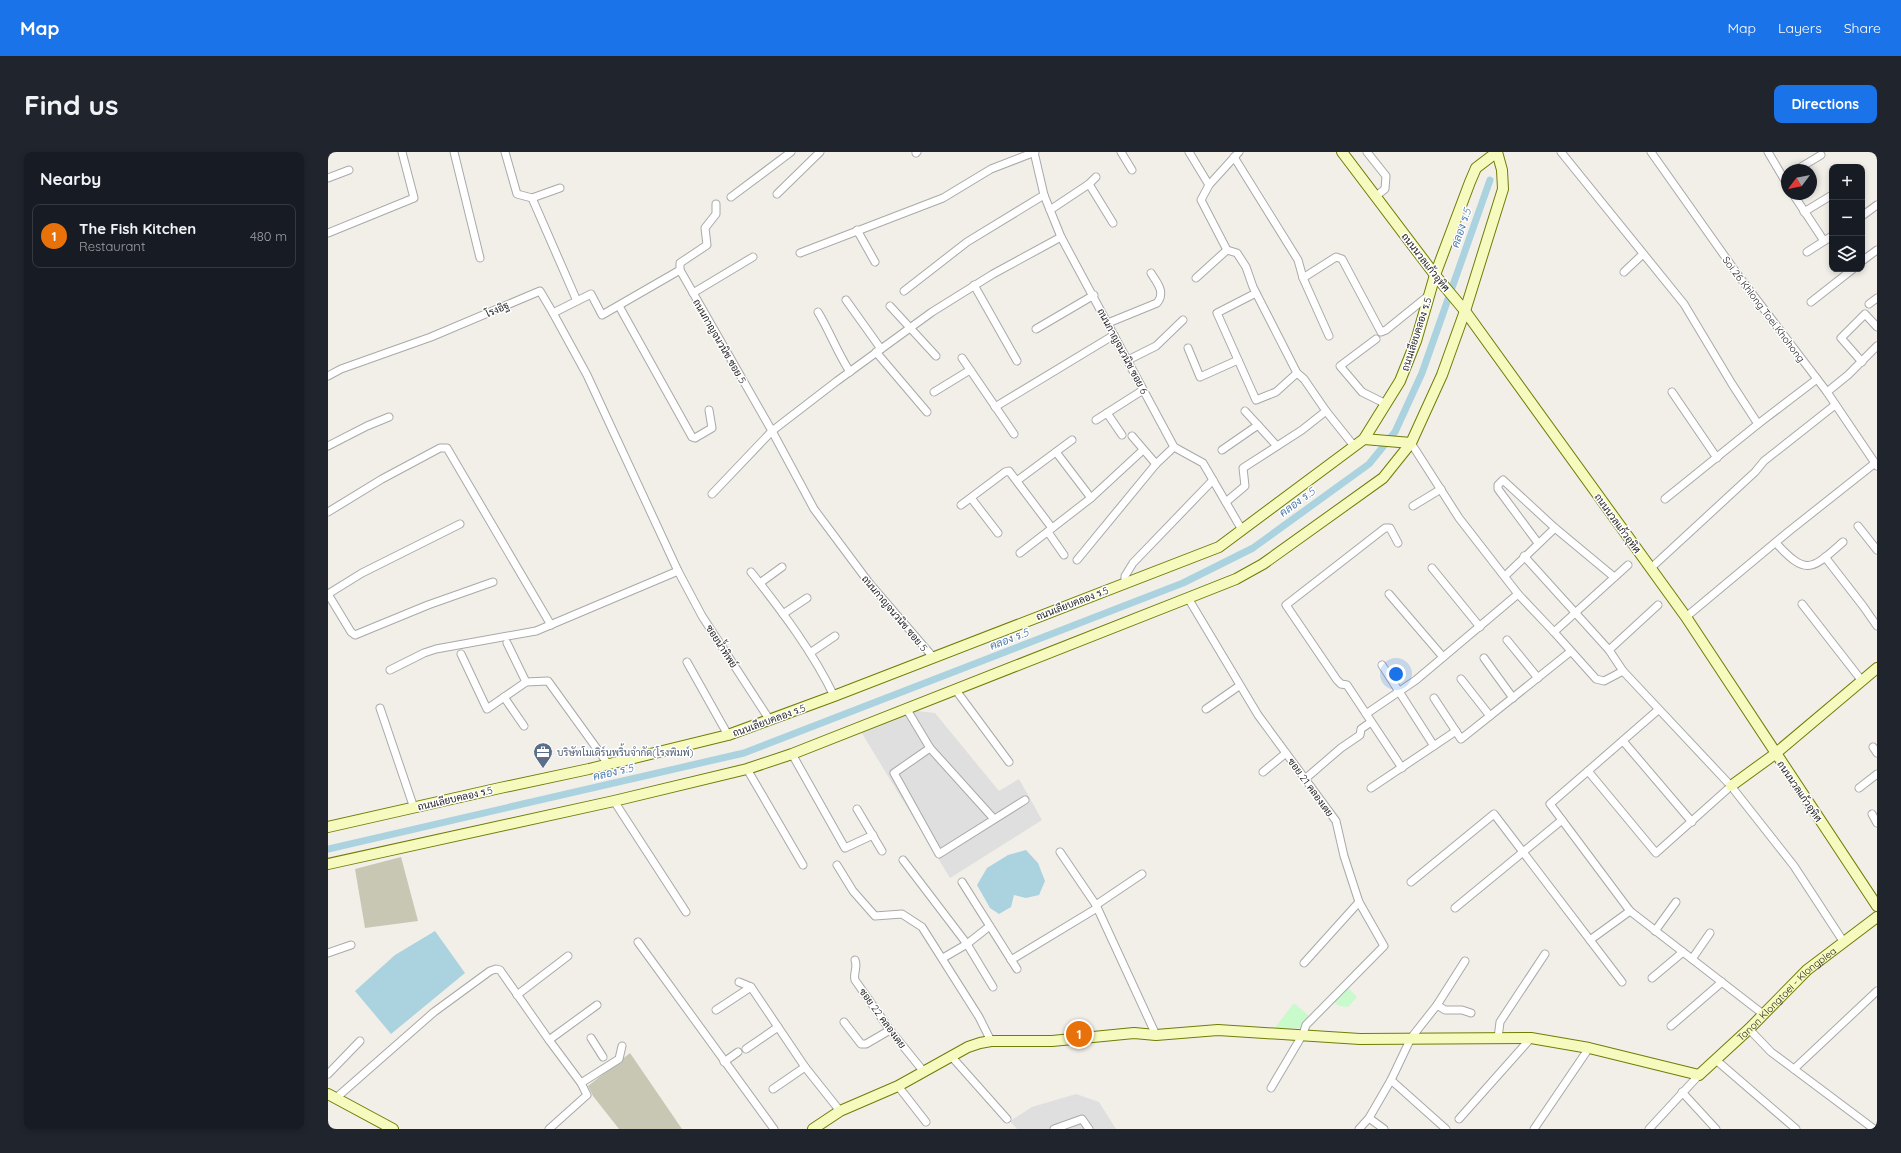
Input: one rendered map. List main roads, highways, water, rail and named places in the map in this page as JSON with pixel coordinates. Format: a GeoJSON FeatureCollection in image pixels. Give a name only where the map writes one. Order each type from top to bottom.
{"type":"FeatureCollection","features":[{"type":"Feature","properties":{"kind":"water"},"geometry":{"type":"Polygon","coordinates":[[[1026,850],[1038,863],[1045,881],[1039,895],[1026,898],[1014,895],[1011,907],[999,914],[990,908],[977,885],[987,868],[1008,855],[1026,850]]]}},
{"type":"Feature","properties":{"kind":"water"},"geometry":{"type":"Polygon","coordinates":[[[435,931],[465,973],[391,1034],[355,991],[395,955],[435,931]]]}},
{"type":"Feature","properties":{"kind":"waterway","name":"คลอง ร.5"},"geometry":{"type":"LineString","coordinates":[[328,849],[744,753],[1183,583],[1253,548],[1369,464],[1395,432],[1422,373],[1490,180]]}},
{"type":"Feature","properties":{"kind":"place","name":"บริษัทโมเดิร์นพริ้นจำกัด(โรงพิมพ์)"},"geometry":{"type":"Point","coordinates":[543,769]}},
{"type":"Feature","properties":{"kind":"place","name":"The Fish Kitchen"},"geometry":{"type":"Point","coordinates":[1079,1034]}}]}
